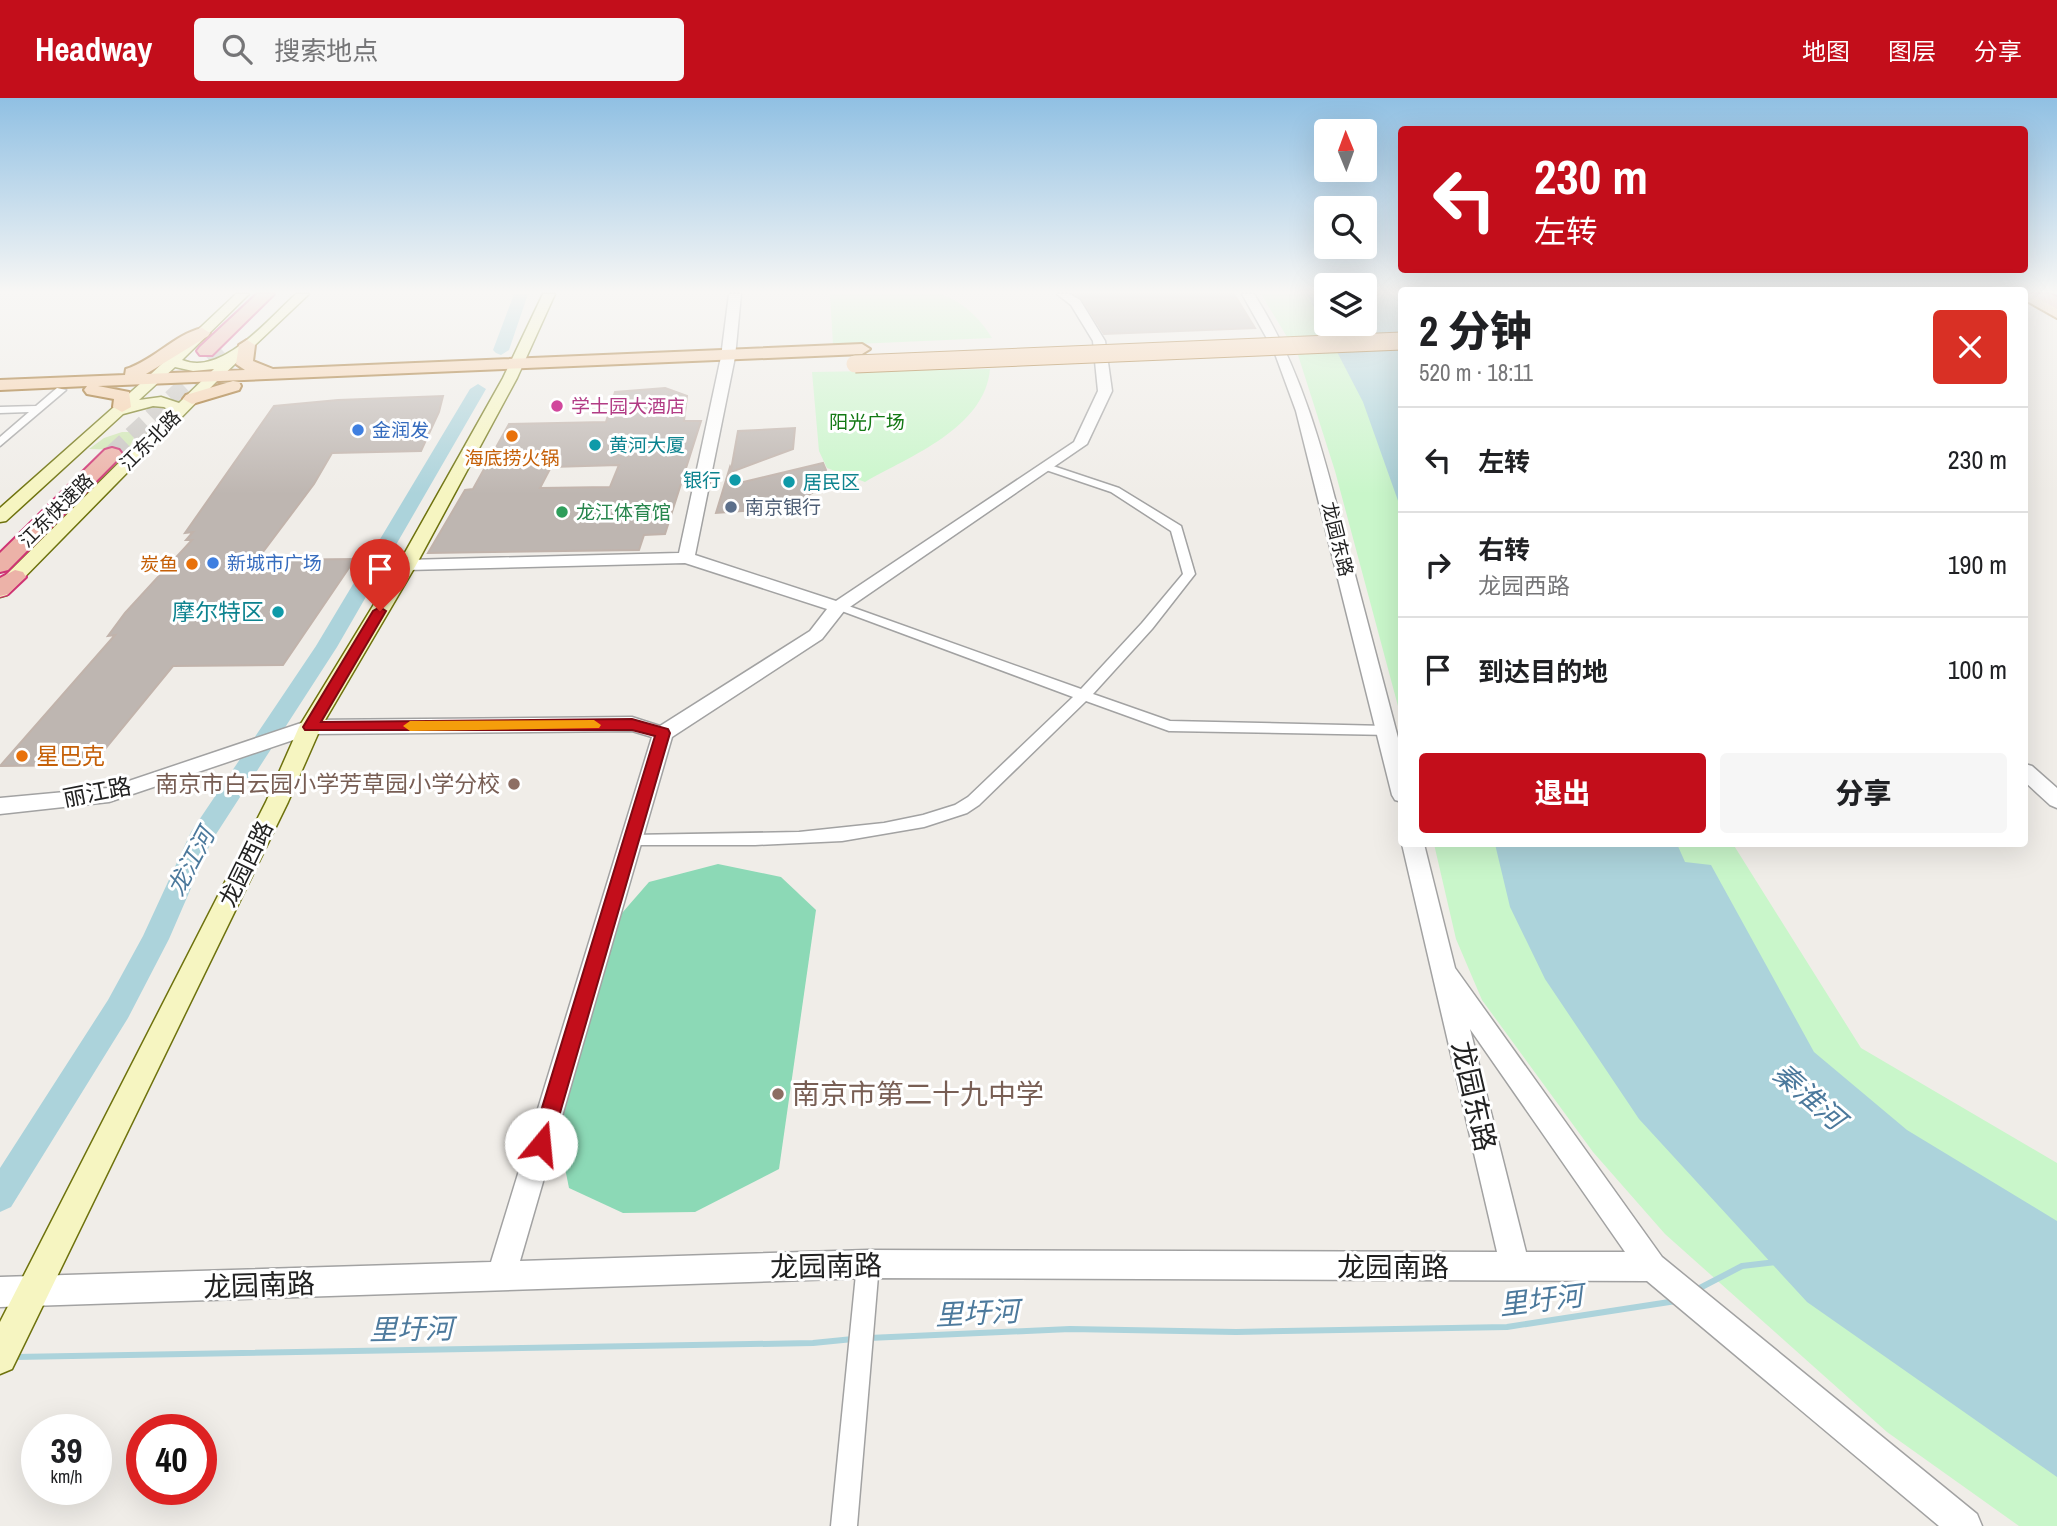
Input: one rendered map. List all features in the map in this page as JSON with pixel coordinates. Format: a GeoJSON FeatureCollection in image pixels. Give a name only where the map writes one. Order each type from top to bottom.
{"type":"FeatureCollection","features":[{"type":"Feature","properties":{"kind":"highway","name":"江东快速路"},"geometry":{"type":"LineString","coordinates":[[0,540],[104,454],[4,581]]}},
{"type":"Feature","properties":{"kind":"main road"},"geometry":{"type":"LineString","coordinates":[[0,393],[88,386],[135,373],[161,361]]}},
{"type":"Feature","properties":{"kind":"main road","name":"江东北路"},"geometry":{"type":"LineString","coordinates":[[0,517],[172,361]]}},
{"type":"Feature","properties":{"kind":"main road"},"geometry":{"type":"LineString","coordinates":[[174,361],[179,365],[193,367],[207,361]]}},
{"type":"Feature","properties":{"kind":"main road","name":"江东北路"},"geometry":{"type":"LineString","coordinates":[[4,581],[209,382],[218,361]]}},
{"type":"Feature","properties":{"kind":"main road"},"geometry":{"type":"LineString","coordinates":[[245,361],[244,364],[275,374]]}},
{"type":"Feature","properties":{"kind":"main road","name":"龙园西路"},"geometry":{"type":"LineString","coordinates":[[32,1292],[276,802],[310,727],[407,565],[519,361]]}},
{"type":"Feature","properties":{"kind":"main road"},"geometry":{"type":"LineString","coordinates":[[209,382],[235,385],[772,361]]}},
{"type":"Feature","properties":{"kind":"main road"},"geometry":{"type":"LineString","coordinates":[[0,385],[88,386],[209,382],[275,374],[514,371]]}},
{"type":"Feature","properties":{"kind":"main road"},"geometry":{"type":"LineString","coordinates":[[119,410],[161,401],[185,405],[235,385]]}},
{"type":"Feature","properties":{"kind":"main road"},"geometry":{"type":"LineString","coordinates":[[88,386],[123,396],[119,410]]}},
{"type":"Feature","properties":{"kind":"main road"},"geometry":{"type":"LineString","coordinates":[[3,1350],[32,1292]]}},
{"type":"Feature","properties":{"kind":"street"},"geometry":{"type":"LineString","coordinates":[[501,1276],[663,733],[816,635],[838,607],[1080,444],[1105,391],[1101,361]]}},
{"type":"Feature","properties":{"kind":"street","name":"龙园东路"},"geometry":{"type":"LineString","coordinates":[[1285,361],[1292,375],[1318,462],[1398,779]]}},
{"type":"Feature","properties":{"kind":"street"},"geometry":{"type":"LineString","coordinates":[[686,558],[727,363]]}},
{"type":"Feature","properties":{"kind":"street"},"geometry":{"type":"LineString","coordinates":[[0,443],[61,390]]}},
{"type":"Feature","properties":{"kind":"street"},"geometry":{"type":"LineString","coordinates":[[0,410],[40,409]]}},
{"type":"Feature","properties":{"kind":"street"},"geometry":{"type":"LineString","coordinates":[[631,841],[809,836],[905,827],[965,808],[1084,698],[1149,627],[1189,574],[1177,529],[1115,490],[1047,467]]}},
{"type":"Feature","properties":{"kind":"street"},"geometry":{"type":"LineString","coordinates":[[407,565],[686,558],[838,607],[1084,698],[1169,726],[1386,731]]}},
{"type":"Feature","properties":{"kind":"street","name":"丽江路"},"geometry":{"type":"LineString","coordinates":[[0,806],[109,795],[310,727],[632,724],[663,733]]}},
{"type":"Feature","properties":{"kind":"street"},"geometry":{"type":"LineString","coordinates":[[2028,774],[2057,800]]}},
{"type":"Feature","properties":{"kind":"street","name":"龙园东路"},"geometry":{"type":"LineString","coordinates":[[1414,847],[1515,1267]]}},
{"type":"Feature","properties":{"kind":"street"},"geometry":{"type":"LineString","coordinates":[[1444,972],[1652,1268],[1965,1526]]}},
{"type":"Feature","properties":{"kind":"street"},"geometry":{"type":"LineString","coordinates":[[844,1526],[868,1264]]}},
{"type":"Feature","properties":{"kind":"street","name":"龙园南路"},"geometry":{"type":"LineString","coordinates":[[0,1292],[868,1264],[1652,1268]]}},
{"type":"Feature","properties":{"kind":"green space"},"geometry":{"type":"Polygon","coordinates":[[[1300,361],[1398,361],[1398,706],[1335,471],[1300,361]]]}},
{"type":"Feature","properties":{"kind":"green space","name":"阳光广场"},"geometry":{"type":"Polygon","coordinates":[[[990,369],[985,390],[975,408],[960,424],[923,450],[865,482],[827,468],[819,451],[812,372],[990,369]]]}},
{"type":"Feature","properties":{"kind":"green space"},"geometry":{"type":"Polygon","coordinates":[[[131,432],[134,438],[128,450],[89,449],[104,438],[131,432]]]}},
{"type":"Feature","properties":{"kind":"green space"},"geometry":{"type":"Polygon","coordinates":[[[1435,847],[1735,847],[1861,1048],[2057,1163],[2057,1526],[2019,1526],[1887,1432],[1665,1234],[1593,1152],[1482,1000],[1456,939],[1435,847]]]}},
{"type":"Feature","properties":{"kind":"green space"},"geometry":{"type":"Polygon","coordinates":[[[718,864],[781,877],[816,910],[779,1169],[695,1212],[623,1213],[569,1188],[558,1133],[622,913],[649,882],[718,864]]]}},
{"type":"Feature","properties":{"kind":"water"},"geometry":{"type":"Polygon","coordinates":[[[1342,361],[1398,361],[1398,501],[1363,402],[1342,361]]]}},
{"type":"Feature","properties":{"kind":"water","name":"秦淮河"},"geometry":{"type":"Polygon","coordinates":[[[1496,847],[1678,847],[1685,862],[1711,865],[1814,1052],[1907,1130],[2057,1221],[2057,1477],[1807,1302],[1639,1119],[1545,979],[1510,907],[1496,847]]]}},
{"type":"Feature","properties":{"kind":"building"},"geometry":{"type":"Polygon","coordinates":[[[665,388],[687,396],[684,421],[701,421],[665,534],[644,535],[639,550],[428,553],[465,490],[473,489],[509,424],[606,422],[615,392],[665,388]],[[619,465],[551,467],[540,488],[610,487],[619,465]]]}},
{"type":"Feature","properties":{"kind":"building","name":"新城市广场"},"geometry":{"type":"Polygon","coordinates":[[[443,396],[439,412],[421,451],[332,453],[314,484],[257,560],[355,559],[283,665],[173,666],[92,765],[0,766],[115,635],[108,636],[125,613],[192,540],[186,540],[193,532],[185,533],[274,406],[338,400],[443,396]]]}},
{"type":"Feature","properties":{"kind":"building"},"geometry":{"type":"Polygon","coordinates":[[[795,428],[793,449],[731,472],[735,484],[823,463],[826,470],[818,489],[804,498],[800,507],[716,513],[730,467],[731,470],[738,431],[795,428]]]}},
{"type":"Feature","properties":{"kind":"waterway","name":"龙江河"},"geometry":{"type":"LineString","coordinates":[[0,1196],[118,1009],[155,939],[200,839],[326,647],[478,389]]}},
{"type":"Feature","properties":{"kind":"waterway","name":"里圩河"},"geometry":{"type":"LineString","coordinates":[[1696,1290],[1742,1266],[1776,1262]]}},
{"type":"Feature","properties":{"kind":"waterway","name":"里圩河"},"geometry":{"type":"LineString","coordinates":[[869,1338],[1070,1329],[1236,1332],[1507,1327],[1676,1301]]}},
{"type":"Feature","properties":{"kind":"waterway","name":"里圩河"},"geometry":{"type":"LineString","coordinates":[[15,1357],[813,1343],[853,1339]]}},
{"type":"Feature","properties":{"kind":"tunnel"},"geometry":{"type":"LineString","coordinates":[[112,454],[213,361]]}},
{"type":"Feature","properties":{"kind":"slow traffic"},"geometry":{"type":"LineString","coordinates":[[410,726],[594,725]]}},
{"type":"Feature","properties":{"kind":"place","name":"学士园大酒店"},"geometry":{"type":"Point","coordinates":[557,406]}},
{"type":"Feature","properties":{"kind":"place","name":"金润发"},"geometry":{"type":"Point","coordinates":[358,430]}},
{"type":"Feature","properties":{"kind":"place","name":"海底捞火锅"},"geometry":{"type":"Point","coordinates":[512,436]}},
{"type":"Feature","properties":{"kind":"place","name":"黄河大厦"},"geometry":{"type":"Point","coordinates":[595,445]}},
{"type":"Feature","properties":{"kind":"place","name":"银行"},"geometry":{"type":"Point","coordinates":[735,480]}},
{"type":"Feature","properties":{"kind":"place","name":"居民区"},"geometry":{"type":"Point","coordinates":[789,482]}},
{"type":"Feature","properties":{"kind":"place","name":"南京银行"},"geometry":{"type":"Point","coordinates":[731,507]}},
{"type":"Feature","properties":{"kind":"place","name":"龙江体育馆"},"geometry":{"type":"Point","coordinates":[562,512]}},
{"type":"Feature","properties":{"kind":"place","name":"新城市广场"},"geometry":{"type":"Point","coordinates":[213,563]}},
{"type":"Feature","properties":{"kind":"place","name":"炭鱼"},"geometry":{"type":"Point","coordinates":[192,564]}},
{"type":"Feature","properties":{"kind":"place","name":"摩尔特区"},"geometry":{"type":"Point","coordinates":[278,612]}},
{"type":"Feature","properties":{"kind":"place","name":"星巴克"},"geometry":{"type":"Point","coordinates":[22,756]}},
{"type":"Feature","properties":{"kind":"place","name":"南京市白云园小学芳草园小学分校"},"geometry":{"type":"Point","coordinates":[514,784]}},
{"type":"Feature","properties":{"kind":"place","name":"南京市第二十九中学"},"geometry":{"type":"Point","coordinates":[778,1094]}},
{"type":"Feature","properties":{"kind":"route"},"geometry":{"type":"LineString","coordinates":[[380,611],[310,727],[632,724],[663,733],[541,1144]]}}]}
